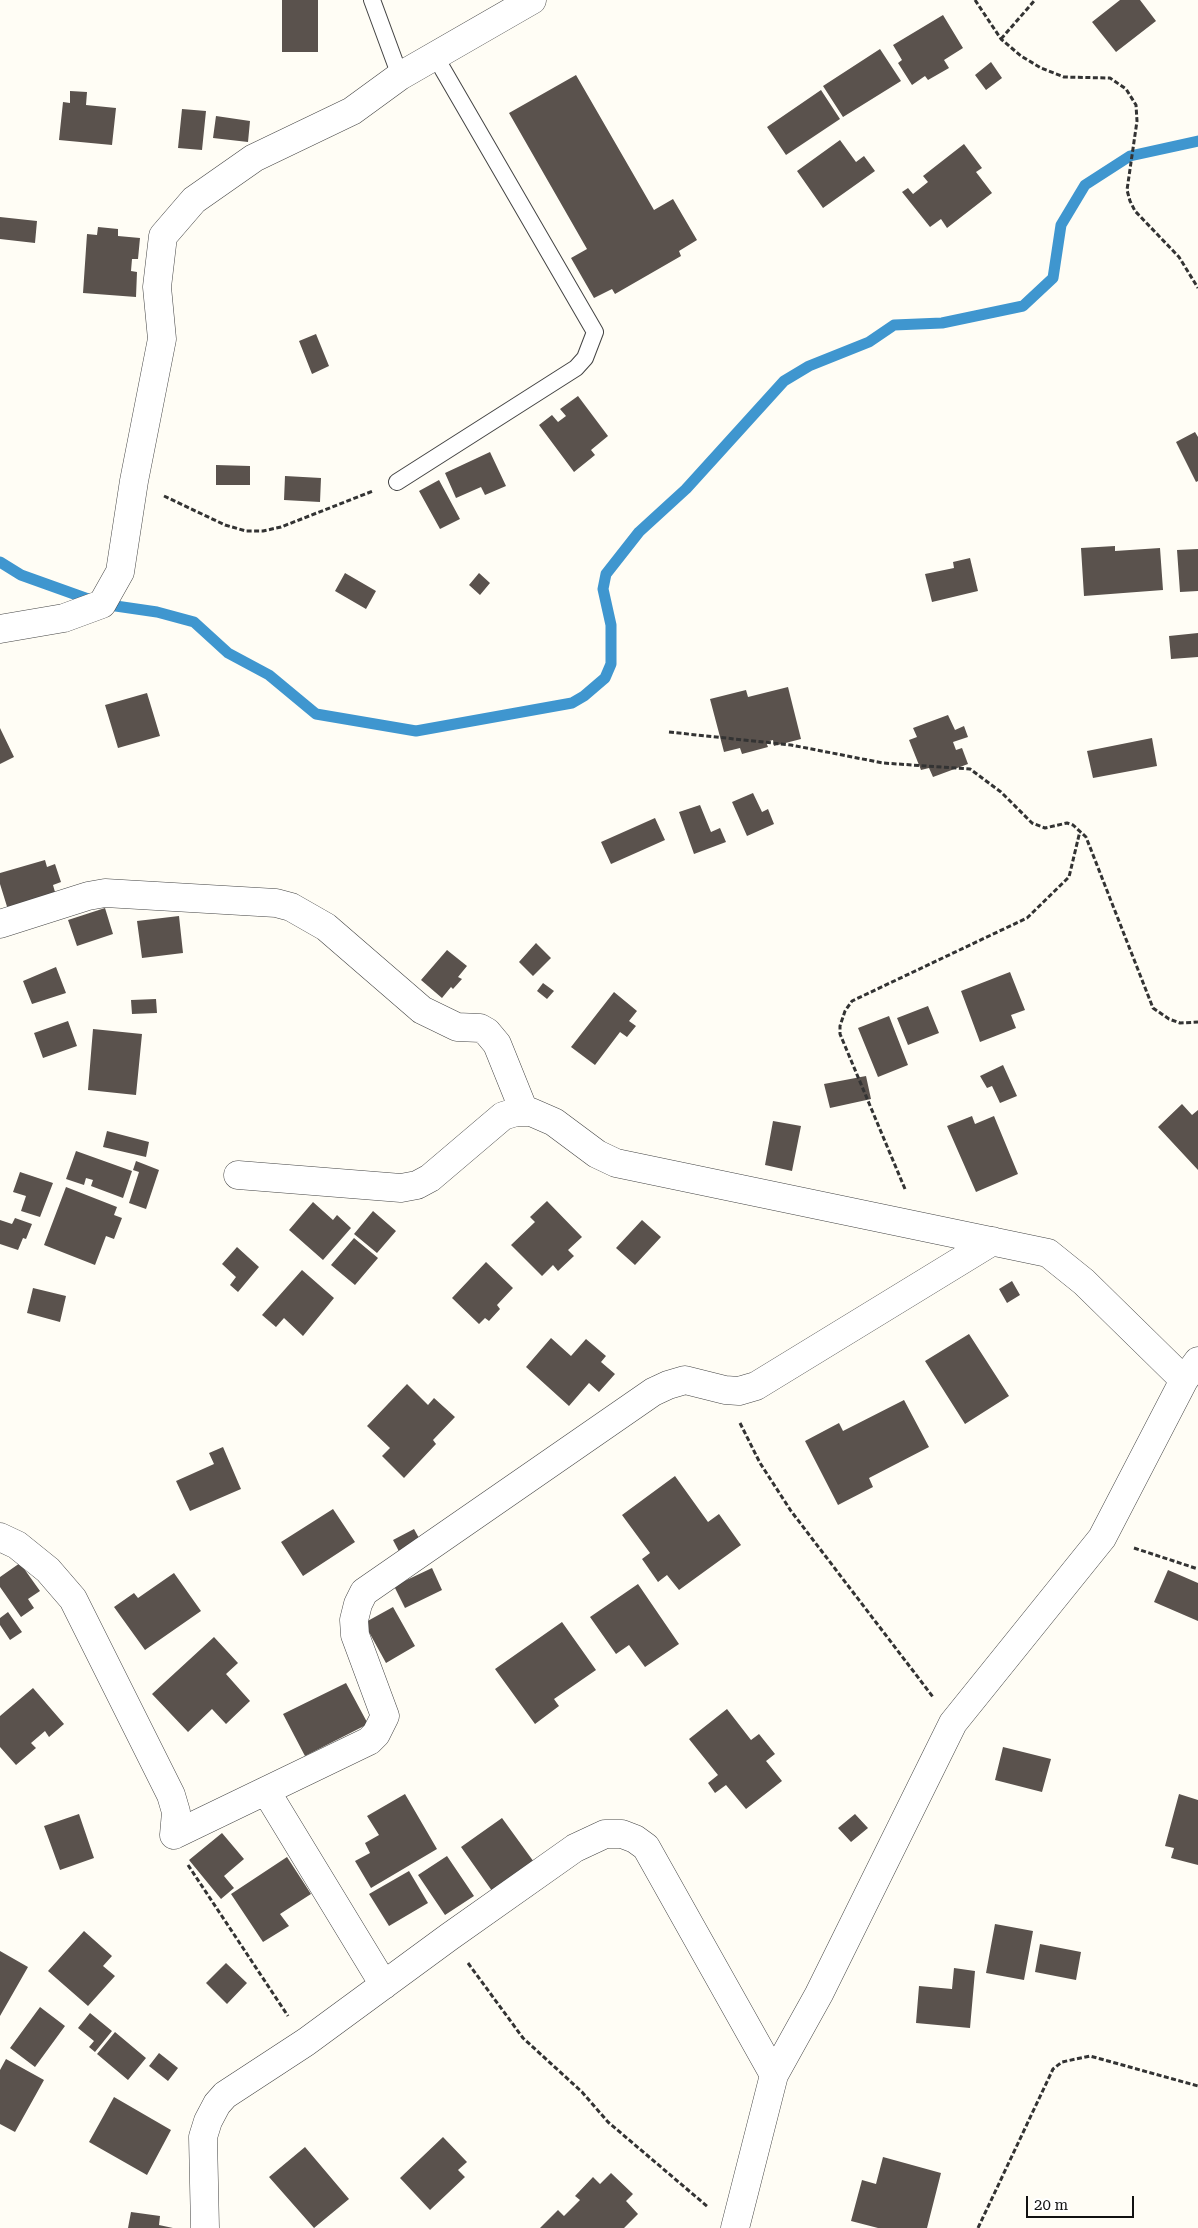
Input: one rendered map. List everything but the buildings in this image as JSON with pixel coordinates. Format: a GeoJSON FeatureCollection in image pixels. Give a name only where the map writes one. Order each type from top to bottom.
{"type":"FeatureCollection","features":[{"type":"Feature","properties":{"kind":"street"},"geometry":{"type":"LineString","coordinates":[[0,629],[64,618],[102,604],[120,572],[134,481],[162,339],[157,286],[163,236],[194,200],[254,158],[352,111],[400,76],[532,0]]}},
{"type":"Feature","properties":{"kind":"street"},"geometry":{"type":"LineString","coordinates":[[0,924],[105,893],[276,903],[291,907],[326,927],[422,1010],[457,1027],[480,1028],[487,1032],[497,1044],[524,1111]]}},
{"type":"Feature","properties":{"kind":"street"},"geometry":{"type":"LineString","coordinates":[[238,1175],[401,1188],[409,1187],[430,1178],[502,1116],[524,1111],[554,1122],[597,1154],[616,1163],[1048,1253],[1067,1266],[1191,1370],[1102,1538],[953,1723],[819,1994],[774,2075],[735,2228]]}},
{"type":"Feature","properties":{"kind":"street"},"geometry":{"type":"LineString","coordinates":[[174,1835],[369,1741],[382,1726],[385,1716],[355,1634],[354,1620],[358,1604],[364,1592],[653,1392],[668,1384],[685,1380],[725,1390],[739,1391],[756,1386],[993,1241]]}},
{"type":"Feature","properties":{"kind":"street"},"geometry":{"type":"LineString","coordinates":[[0,1537],[17,1545],[48,1570],[73,1599],[171,1795],[176,1812],[174,1835]]}},
{"type":"Feature","properties":{"kind":"street"},"geometry":{"type":"LineString","coordinates":[[266,1791],[384,1985]]}},
{"type":"Feature","properties":{"kind":"street"},"geometry":{"type":"LineString","coordinates":[[205,2228],[203,2137],[216,2104],[225,2095],[306,2042],[449,1937],[584,1842],[606,1834],[622,1834],[635,1838],[646,1847],[774,2075]]}},
{"type":"Feature","properties":{"kind":"lane"},"geometry":{"type":"LineString","coordinates":[[372,0],[400,76]]}},
{"type":"Feature","properties":{"kind":"lane"},"geometry":{"type":"LineString","coordinates":[[397,482],[576,368],[585,358],[595,332],[435,56]]}},
{"type":"Feature","properties":{"kind":"path"},"geometry":{"type":"LineString","coordinates":[[975,0],[1002,39],[1021,56],[1041,68],[1064,77],[1110,78],[1126,88],[1136,106],[1137,121],[1127,190],[1130,201],[1135,212],[1179,257],[1198,288]]}},
{"type":"Feature","properties":{"kind":"path"},"geometry":{"type":"LineString","coordinates":[[1002,39],[1035,0]]}},
{"type":"Feature","properties":{"kind":"path"},"geometry":{"type":"LineString","coordinates":[[134,481],[224,525],[246,531],[264,531],[281,527],[397,482]]}},
{"type":"Feature","properties":{"kind":"path"},"geometry":{"type":"LineString","coordinates":[[669,732],[791,745],[882,763],[970,769],[1001,792],[1032,823],[1045,828],[1067,823],[1086,837],[1104,877],[1153,1008],[1169,1020],[1180,1023],[1198,1022]]}},
{"type":"Feature","properties":{"kind":"path"},"geometry":{"type":"LineString","coordinates":[[920,1226],[840,1034],[845,1011],[852,1001],[1027,918],[1069,877],[1080,831]]}},
{"type":"Feature","properties":{"kind":"path"},"geometry":{"type":"LineString","coordinates":[[725,1390],[760,1463],[791,1511],[953,1723]]}},
{"type":"Feature","properties":{"kind":"path"},"geometry":{"type":"LineString","coordinates":[[1102,1538],[1198,1569]]}},
{"type":"Feature","properties":{"kind":"path"},"geometry":{"type":"LineString","coordinates":[[174,1835],[177,1848],[306,2042]]}},
{"type":"Feature","properties":{"kind":"path"},"geometry":{"type":"LineString","coordinates":[[449,1937],[523,2038],[582,2092],[608,2122],[710,2209]]}},
{"type":"Feature","properties":{"kind":"path"},"geometry":{"type":"LineString","coordinates":[[978,2228],[1053,2069],[1062,2062],[1090,2056],[1198,2086]]}},
{"type":"Feature","properties":{"kind":"waterway"},"geometry":{"type":"LineString","coordinates":[[0,562],[21,575],[102,604],[157,612],[194,622],[228,653],[269,675],[316,714],[416,731],[572,703],[584,696],[605,678],[611,664],[611,625],[603,589],[606,574],[639,532],[686,489],[784,381],[809,366],[869,342],[894,325],[942,323],[1023,306],[1053,278],[1061,225],[1085,185],[1130,156],[1198,141]]}}]}
